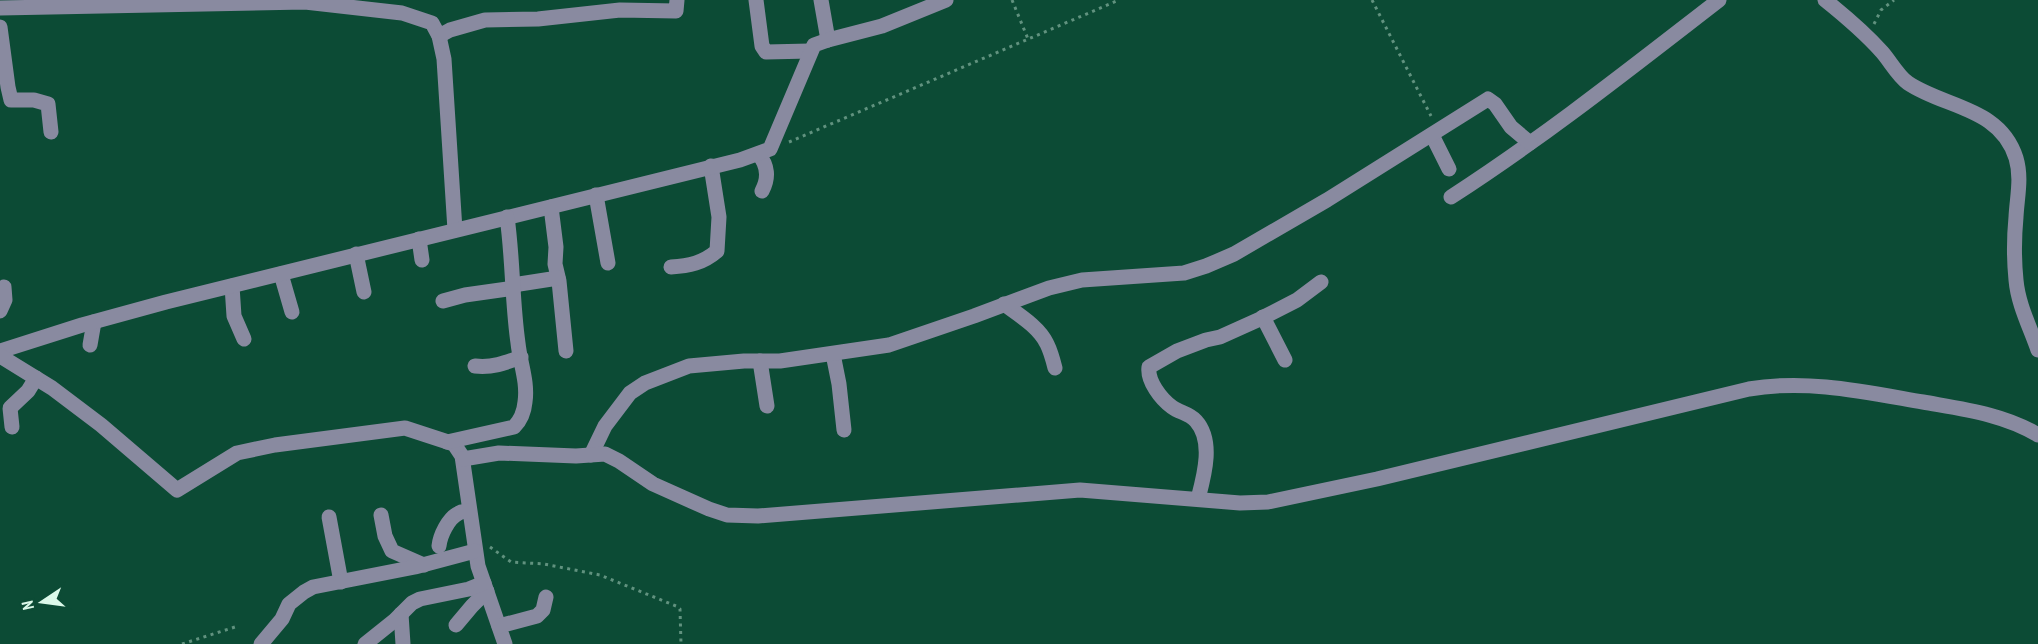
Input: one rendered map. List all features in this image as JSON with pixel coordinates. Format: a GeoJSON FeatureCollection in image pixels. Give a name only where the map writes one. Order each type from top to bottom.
{"type":"FeatureCollection","features":[{"type":"Feature","properties":{"kind":"street"},"geometry":{"type":"LineString","coordinates":[[440,36],[450,30],[485,20],[537,19],[620,10],[676,11],[677,0]]}},
{"type":"Feature","properties":{"kind":"street"},"geometry":{"type":"LineString","coordinates":[[756,0],[762,46],[766,52],[810,51]]}},
{"type":"Feature","properties":{"kind":"street"},"geometry":{"type":"LineString","coordinates":[[821,0],[828,40]]}},
{"type":"Feature","properties":{"kind":"street"},"geometry":{"type":"LineString","coordinates":[[762,191],[766,183],[767,172],[764,151],[800,80],[814,45],[882,26],[921,5],[946,0]]}},
{"type":"Feature","properties":{"kind":"street"},"geometry":{"type":"LineString","coordinates":[[1451,197],[1613,82],[1719,0]]}},
{"type":"Feature","properties":{"kind":"street"},"geometry":{"type":"LineString","coordinates":[[1825,0],[1866,35],[1907,83],[1970,110],[1990,122],[2012,147],[2019,171],[2020,189],[2016,216],[2016,283],[2019,299],[2038,350]]}},
{"type":"Feature","properties":{"kind":"street"},"geometry":{"type":"LineString","coordinates":[[0,8],[40,4],[321,2],[402,13],[432,23],[440,36],[444,59],[455,230]]}},
{"type":"Feature","properties":{"kind":"street"},"geometry":{"type":"LineString","coordinates":[[0,27],[11,100],[34,100],[48,104],[51,132]]}},
{"type":"Feature","properties":{"kind":"street"},"geometry":{"type":"LineString","coordinates":[[591,455],[598,438],[617,408],[630,393],[645,382],[689,366],[706,363],[780,361],[889,345],[1049,288],[1082,280],[1184,273],[1206,266],[1267,236],[1488,99],[1495,104],[1511,127],[1530,143]]}},
{"type":"Feature","properties":{"kind":"street"},"geometry":{"type":"LineString","coordinates":[[1435,133],[1449,169]]}},
{"type":"Feature","properties":{"kind":"street"},"geometry":{"type":"LineString","coordinates":[[0,351],[94,322],[764,151]]}},
{"type":"Feature","properties":{"kind":"street"},"geometry":{"type":"LineString","coordinates":[[671,267],[688,266],[707,259],[717,251],[719,217],[711,166]]}},
{"type":"Feature","properties":{"kind":"street"},"geometry":{"type":"LineString","coordinates":[[596,195],[609,263]]}},
{"type":"Feature","properties":{"kind":"street"},"geometry":{"type":"LineString","coordinates":[[551,207],[556,247],[555,264],[566,351]]}},
{"type":"Feature","properties":{"kind":"street"},"geometry":{"type":"LineString","coordinates":[[447,442],[514,427],[520,421],[524,411],[526,399],[518,344],[507,217]]}},
{"type":"Feature","properties":{"kind":"street"},"geometry":{"type":"LineString","coordinates":[[419,239],[422,260]]}},
{"type":"Feature","properties":{"kind":"street"},"geometry":{"type":"LineString","coordinates":[[356,255],[364,292]]}},
{"type":"Feature","properties":{"kind":"street"},"geometry":{"type":"LineString","coordinates":[[281,274],[292,312]]}},
{"type":"Feature","properties":{"kind":"street"},"geometry":{"type":"LineString","coordinates":[[443,301],[558,278]]}},
{"type":"Feature","properties":{"kind":"street"},"geometry":{"type":"LineString","coordinates":[[1198,499],[1207,468],[1202,431],[1197,422],[1186,413],[1173,408],[1163,398],[1151,381],[1148,373],[1149,367],[1177,351],[1220,337],[1263,317],[1297,300],[1321,282]]}},
{"type":"Feature","properties":{"kind":"street"},"geometry":{"type":"LineString","coordinates":[[232,286],[234,316],[244,339]]}},
{"type":"Feature","properties":{"kind":"street"},"geometry":{"type":"LineString","coordinates":[[0,311],[5,300],[4,287]]}},
{"type":"Feature","properties":{"kind":"street"},"geometry":{"type":"LineString","coordinates":[[1005,304],[1040,334],[1047,344],[1055,368]]}},
{"type":"Feature","properties":{"kind":"street"},"geometry":{"type":"LineString","coordinates":[[1263,317],[1285,360]]}},
{"type":"Feature","properties":{"kind":"street"},"geometry":{"type":"LineString","coordinates":[[90,345],[94,322]]}},
{"type":"Feature","properties":{"kind":"street"},"geometry":{"type":"LineString","coordinates":[[833,354],[844,430]]}},
{"type":"Feature","properties":{"kind":"street"},"geometry":{"type":"LineString","coordinates":[[0,356],[36,378],[101,425],[177,490],[237,453],[274,444],[405,428],[454,444],[462,459],[474,547],[505,644]]}},
{"type":"Feature","properties":{"kind":"street"},"geometry":{"type":"LineString","coordinates":[[475,366],[486,368],[521,357]]}},
{"type":"Feature","properties":{"kind":"street"},"geometry":{"type":"LineString","coordinates":[[760,361],[767,406]]}},
{"type":"Feature","properties":{"kind":"street"},"geometry":{"type":"LineString","coordinates":[[12,427],[10,408],[28,391],[36,378]]}},
{"type":"Feature","properties":{"kind":"street"},"geometry":{"type":"LineString","coordinates":[[462,459],[499,453],[605,454],[653,484],[709,509],[727,515],[758,516],[1080,490],[1268,502],[1377,479],[1772,385],[1812,385],[1858,390],[1966,410],[2026,427],[2038,435]]}},
{"type":"Feature","properties":{"kind":"street"},"geometry":{"type":"LineString","coordinates":[[439,546],[440,536],[453,519],[459,513],[469,512]]}},
{"type":"Feature","properties":{"kind":"street"},"geometry":{"type":"LineString","coordinates":[[381,515],[385,536],[392,551],[424,565]]}},
{"type":"Feature","properties":{"kind":"street"},"geometry":{"type":"LineString","coordinates":[[329,517],[341,582]]}},
{"type":"Feature","properties":{"kind":"street"},"geometry":{"type":"LineString","coordinates":[[261,644],[282,619],[289,604],[313,587],[424,565],[474,547]]}},
{"type":"Feature","properties":{"kind":"street"},"geometry":{"type":"LineString","coordinates":[[365,644],[412,603],[420,599],[485,587]]}},
{"type":"Feature","properties":{"kind":"street"},"geometry":{"type":"LineString","coordinates":[[456,625],[485,587]]}},
{"type":"Feature","properties":{"kind":"street"},"geometry":{"type":"LineString","coordinates":[[499,626],[537,616],[543,610],[546,597]]}},
{"type":"Feature","properties":{"kind":"street"},"geometry":{"type":"LineString","coordinates":[[401,614],[403,644]]}},
{"type":"Feature","properties":{"kind":"path"},"geometry":{"type":"LineString","coordinates":[[1012,0],[1028,39]]}},
{"type":"Feature","properties":{"kind":"path"},"geometry":{"type":"LineString","coordinates":[[764,151],[828,127],[1119,0]]}},
{"type":"Feature","properties":{"kind":"path"},"geometry":{"type":"LineString","coordinates":[[1372,0],[1435,133]]}},
{"type":"Feature","properties":{"kind":"path"},"geometry":{"type":"LineString","coordinates":[[1866,35],[1881,10],[1894,0]]}},
{"type":"Feature","properties":{"kind":"path"},"geometry":{"type":"LineString","coordinates":[[474,547],[491,548],[511,562],[544,564],[600,575],[676,606],[680,609],[681,644]]}},
{"type":"Feature","properties":{"kind":"path"},"geometry":{"type":"LineString","coordinates":[[182,644],[235,627]]}}]}
